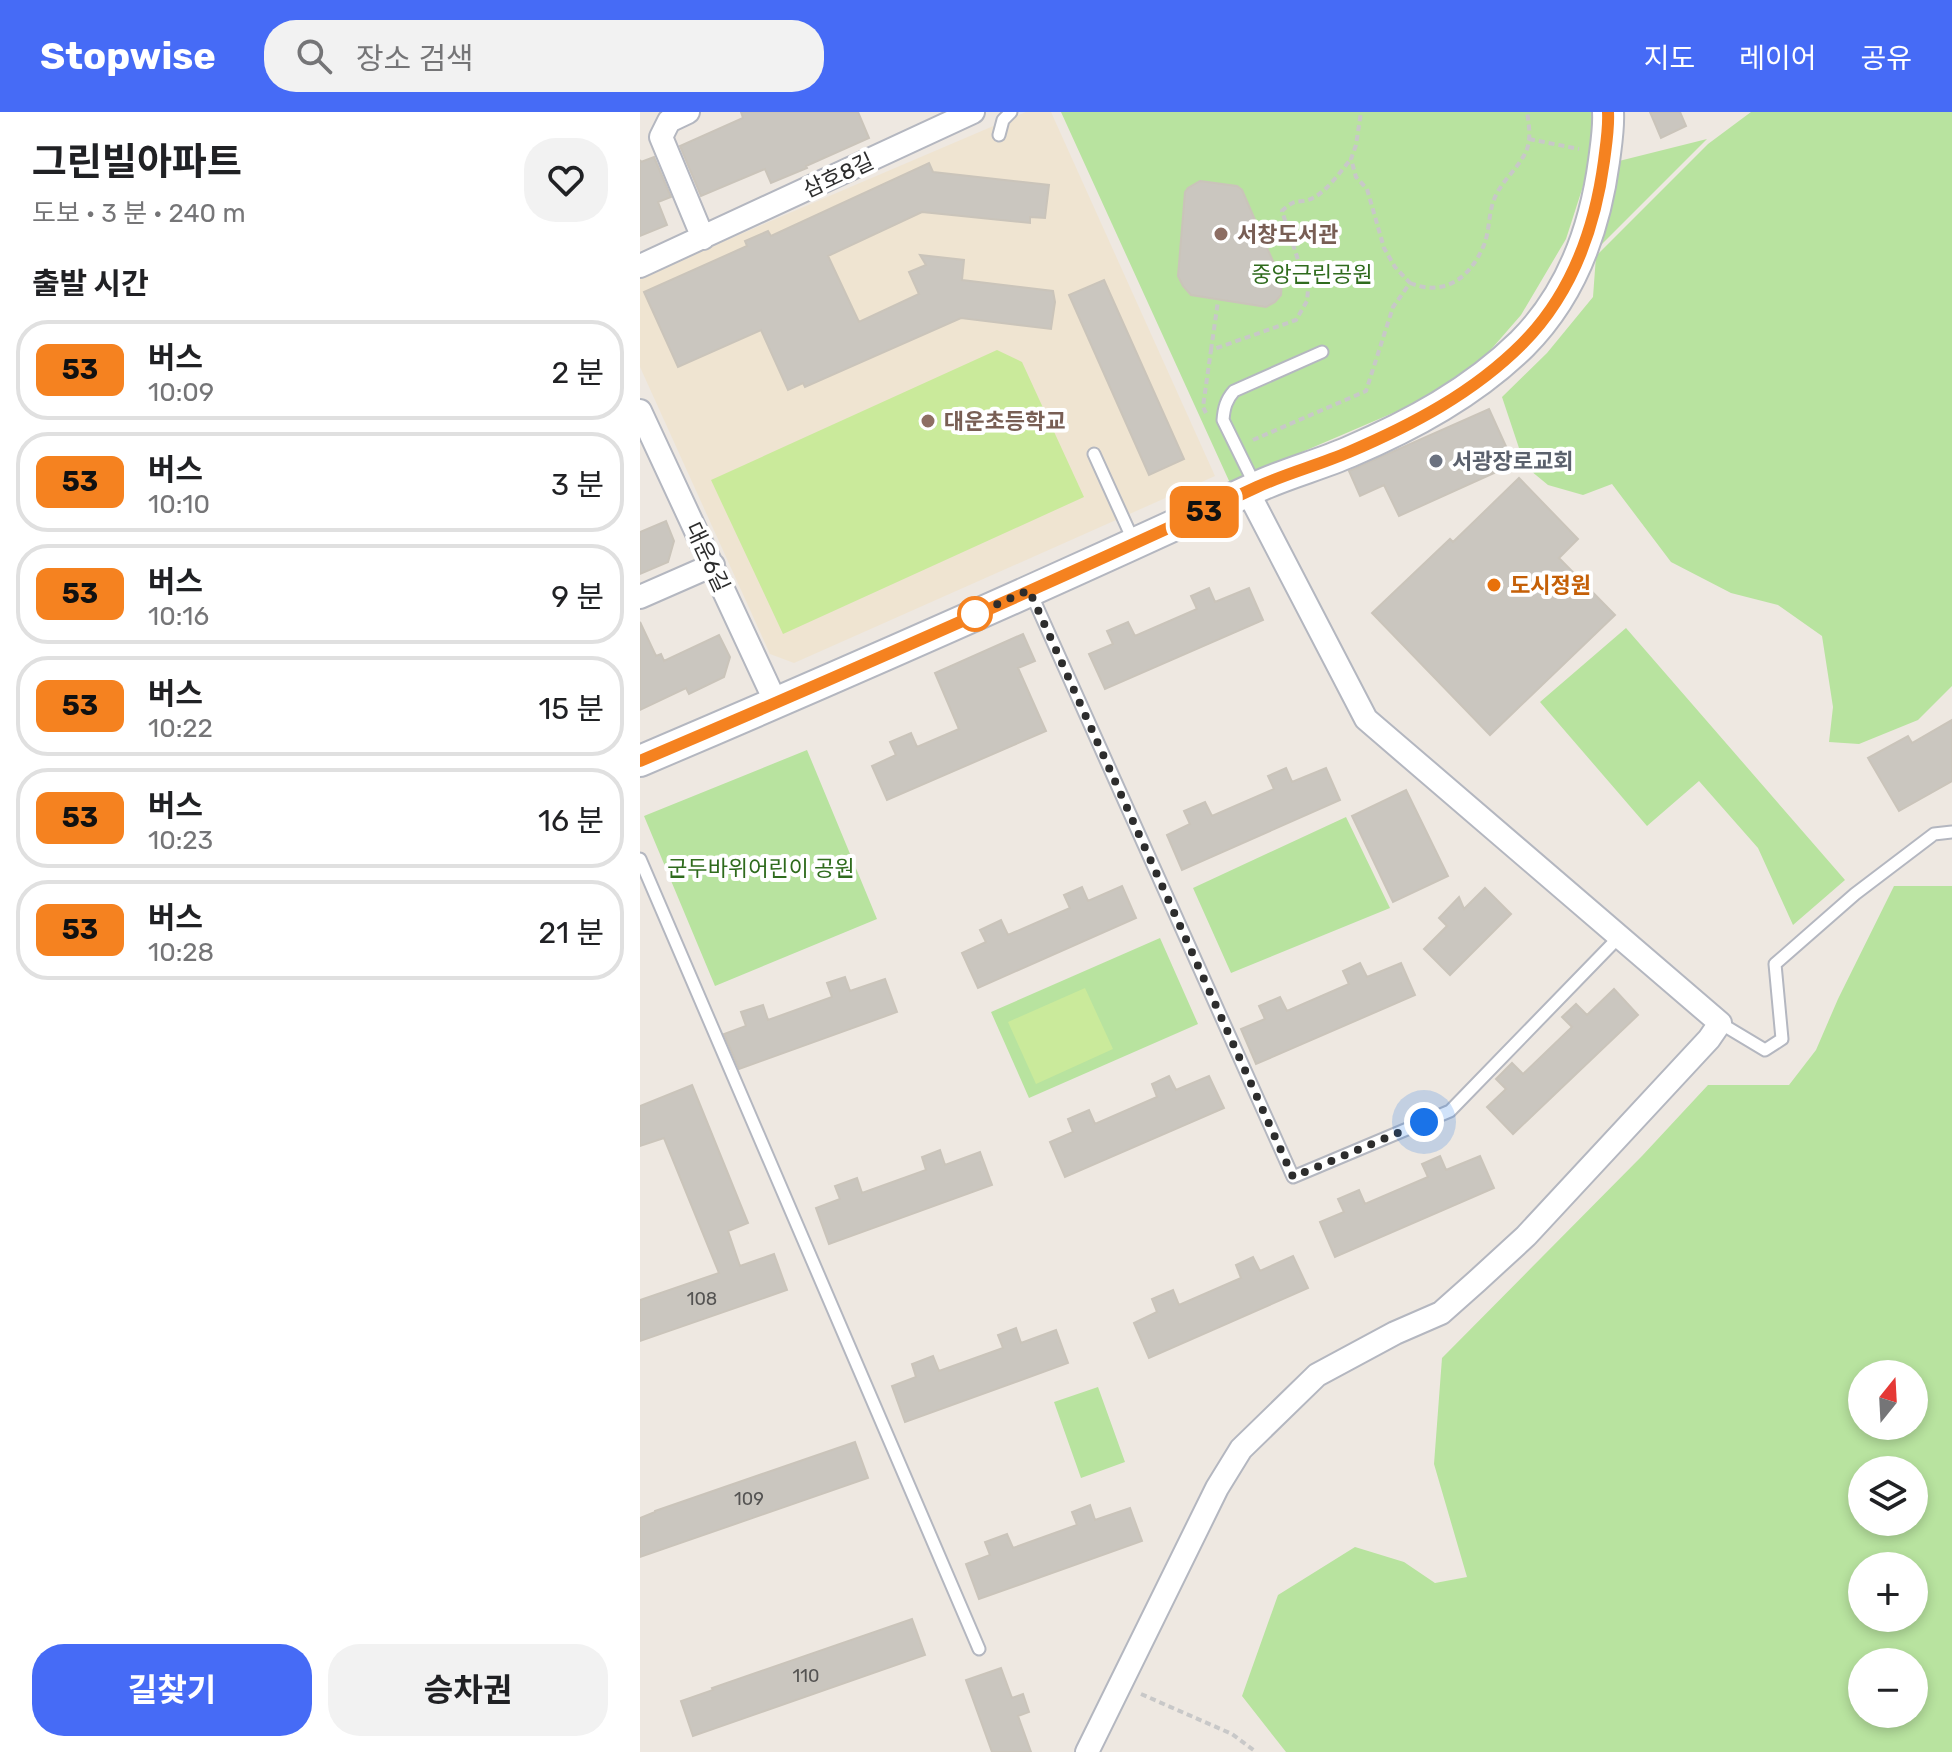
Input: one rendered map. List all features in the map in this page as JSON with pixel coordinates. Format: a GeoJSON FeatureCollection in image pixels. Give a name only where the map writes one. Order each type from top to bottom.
{"type":"FeatureCollection","features":[{"type":"Feature","properties":{"kind":"street"},"geometry":{"type":"LineString","coordinates":[[688,112],[669,121],[661,137],[703,238]]}},
{"type":"Feature","properties":{"kind":"street","name":"삼호8길"},"geometry":{"type":"LineString","coordinates":[[640,266],[973,112]]}},
{"type":"Feature","properties":{"kind":"street"},"geometry":{"type":"LineString","coordinates":[[640,761],[1252,490],[1350,452],[1422,417],[1474,386],[1522,344],[1564,290],[1590,229],[1600,194],[1608,112]]}},
{"type":"Feature","properties":{"kind":"street","name":"대운6길"},"geometry":{"type":"LineString","coordinates":[[640,411],[648,448],[713,565],[776,703]]}},
{"type":"Feature","properties":{"kind":"street"},"geometry":{"type":"LineString","coordinates":[[1087,1752],[1217,1488],[1241,1449],[1317,1375],[1395,1333],[1441,1313],[1477,1281],[1536,1225],[1709,1039],[1720,1023],[1366,719],[1252,490]]}},
{"type":"Feature","properties":{"kind":"street"},"geometry":{"type":"LineString","coordinates":[[640,597],[713,565]]}},
{"type":"Feature","properties":{"kind":"lane"},"geometry":{"type":"LineString","coordinates":[[999,135],[1003,120],[1011,112]]}},
{"type":"Feature","properties":{"kind":"lane"},"geometry":{"type":"LineString","coordinates":[[1252,490],[1238,447],[1223,420],[1228,398],[1234,391],[1322,352]]}},
{"type":"Feature","properties":{"kind":"lane"},"geometry":{"type":"LineString","coordinates":[[1094,454],[1135,542]]}},
{"type":"Feature","properties":{"kind":"lane"},"geometry":{"type":"LineString","coordinates":[[1029,590],[1293,1177],[1450,1111],[1619,937]]}},
{"type":"Feature","properties":{"kind":"lane"},"geometry":{"type":"LineString","coordinates":[[1720,1023],[1765,1050],[1782,1039],[1775,964],[1855,894],[1934,834],[1952,832]]}},
{"type":"Feature","properties":{"kind":"lane"},"geometry":{"type":"LineString","coordinates":[[640,859],[979,1649]]}},
{"type":"Feature","properties":{"kind":"path"},"geometry":{"type":"LineString","coordinates":[[1211,350],[1296,320],[1302,311],[1308,290],[1282,211],[1291,202],[1312,199],[1351,159],[1361,112]]}},
{"type":"Feature","properties":{"kind":"path"},"geometry":{"type":"LineString","coordinates":[[1351,159],[1356,177],[1367,189],[1384,248],[1395,267],[1410,283],[1418,286],[1435,288],[1450,285],[1461,279],[1485,243],[1489,212],[1497,193],[1527,148],[1527,112]]}},
{"type":"Feature","properties":{"kind":"path"},"geometry":{"type":"LineString","coordinates":[[1529,139],[1605,154]]}},
{"type":"Feature","properties":{"kind":"path"},"geometry":{"type":"LineString","coordinates":[[1238,447],[1366,391],[1393,307],[1410,283]]}},
{"type":"Feature","properties":{"kind":"path"},"geometry":{"type":"LineString","coordinates":[[1208,419],[1203,407],[1218,301]]}},
{"type":"Feature","properties":{"kind":"path"},"geometry":{"type":"LineString","coordinates":[[1120,1685],[1232,1734],[1256,1752]]}},
{"type":"Feature","properties":{"kind":"shaded area","name":"대운초등학교"},"geometry":{"type":"Polygon","coordinates":[[[1026,112],[1051,112],[1215,476],[794,663],[770,654],[640,367],[640,277],[1026,112]]]}},
{"type":"Feature","properties":{"kind":"green space","name":"중앙근린공원"},"geometry":{"type":"Polygon","coordinates":[[[1061,112],[1593,112],[1593,122],[1585,180],[1566,239],[1521,315],[1481,361],[1414,404],[1230,483],[1061,112]]]}},
{"type":"Feature","properties":{"kind":"green space"},"geometry":{"type":"Polygon","coordinates":[[[1751,112],[1952,112],[1952,686],[1918,720],[1859,744],[1829,742],[1833,707],[1822,636],[1778,605],[1731,593],[1671,562],[1612,484],[1583,495],[1548,485],[1525,466],[1502,397],[1547,353],[1593,297],[1596,256],[1708,144],[1751,112]]]}},
{"type":"Feature","properties":{"kind":"green space"},"geometry":{"type":"Polygon","coordinates":[[[1707,139],[1594,252],[1615,162],[1707,139]]]}},
{"type":"Feature","properties":{"kind":"green space"},"geometry":{"type":"Polygon","coordinates":[[[997,350],[1022,362],[1084,497],[783,634],[711,480],[997,350]]]}},
{"type":"Feature","properties":{"kind":"green space"},"geometry":{"type":"Polygon","coordinates":[[[1626,628],[1845,880],[1793,925],[1758,848],[1699,781],[1647,826],[1540,702],[1626,628]]]}},
{"type":"Feature","properties":{"kind":"green space","name":"군두바위어린이 공원"},"geometry":{"type":"Polygon","coordinates":[[[807,750],[877,919],[715,986],[644,816],[807,750]]]}},
{"type":"Feature","properties":{"kind":"green space"},"geometry":{"type":"Polygon","coordinates":[[[1346,817],[1390,908],[1231,973],[1193,888],[1346,817]]]}},
{"type":"Feature","properties":{"kind":"green space"},"geometry":{"type":"Polygon","coordinates":[[[1894,886],[1952,886],[1952,1752],[1286,1752],[1242,1696],[1278,1595],[1355,1547],[1404,1562],[1435,1583],[1467,1577],[1434,1464],[1442,1358],[1708,1085],[1789,1085],[1816,1050],[1894,886]]]}},
{"type":"Feature","properties":{"kind":"green space"},"geometry":{"type":"Polygon","coordinates":[[[1160,938],[1198,1024],[1029,1098],[991,1012],[1160,938]]]}},
{"type":"Feature","properties":{"kind":"green space"},"geometry":{"type":"Polygon","coordinates":[[[1085,988],[1113,1049],[1036,1084],[1008,1022],[1085,988]]]}},
{"type":"Feature","properties":{"kind":"green space"},"geometry":{"type":"Polygon","coordinates":[[[1098,1387],[1125,1462],[1081,1478],[1054,1402],[1098,1387]]]}},
{"type":"Feature","properties":{"kind":"building"},"geometry":{"type":"Polygon","coordinates":[[[741,112],[858,112],[869,138],[771,183],[765,169],[701,196],[680,146],[743,118],[741,112]]]}},
{"type":"Feature","properties":{"kind":"building"},"geometry":{"type":"Polygon","coordinates":[[[1650,112],[1680,112],[1686,126],[1661,138],[1650,112]]]}},
{"type":"Feature","properties":{"kind":"building"},"geometry":{"type":"Polygon","coordinates":[[[654,157],[671,197],[658,202],[667,225],[640,236],[640,160],[654,157]]]}},
{"type":"Feature","properties":{"kind":"building"},"geometry":{"type":"Polygon","coordinates":[[[929,163],[933,172],[1049,185],[1045,218],[1030,217],[1030,223],[922,212],[828,256],[859,322],[919,294],[909,272],[926,265],[920,255],[964,260],[962,280],[1053,291],[1055,302],[1051,329],[961,318],[805,387],[803,383],[788,390],[761,330],[678,367],[644,292],[747,246],[745,241],[768,231],[771,236],[929,163]]]}},
{"type":"Feature","properties":{"kind":"building","name":"서창도서관"},"geometry":{"type":"Polygon","coordinates":[[[1200,181],[1237,186],[1242,190],[1282,282],[1281,295],[1275,302],[1266,307],[1191,295],[1183,286],[1178,276],[1185,192],[1200,181]]]}},
{"type":"Feature","properties":{"kind":"building"},"geometry":{"type":"Polygon","coordinates":[[[1104,280],[1184,459],[1149,475],[1069,295],[1104,280]]]}},
{"type":"Feature","properties":{"kind":"building","name":"서광장로교회"},"geometry":{"type":"Polygon","coordinates":[[[1489,409],[1514,464],[1399,516],[1384,485],[1360,496],[1349,471],[1489,409]]]}},
{"type":"Feature","properties":{"kind":"building","name":"도시정원"},"geometry":{"type":"Polygon","coordinates":[[[1519,478],[1578,539],[1559,558],[1615,615],[1490,735],[1372,613],[1450,539],[1453,542],[1519,478]]]}},
{"type":"Feature","properties":{"kind":"building"},"geometry":{"type":"Polygon","coordinates":[[[666,521],[674,541],[668,562],[640,574],[640,532],[666,521]]]}},
{"type":"Feature","properties":{"kind":"building"},"geometry":{"type":"Polygon","coordinates":[[[1209,588],[1215,602],[1249,588],[1263,620],[1105,689],[1089,654],[1113,644],[1107,631],[1128,622],[1135,636],[1197,609],[1191,596],[1209,588]]]}},
{"type":"Feature","properties":{"kind":"building"},"geometry":{"type":"Polygon","coordinates":[[[640,622],[656,656],[661,654],[664,661],[719,635],[730,657],[724,677],[689,694],[686,688],[640,710],[640,622]]]}},
{"type":"Feature","properties":{"kind":"building"},"geometry":{"type":"Polygon","coordinates":[[[1023,634],[1035,661],[1018,668],[1046,731],[887,800],[872,766],[896,755],[890,742],[911,733],[917,747],[959,729],[935,673],[1023,634]]]}},
{"type":"Feature","properties":{"kind":"building"},"geometry":{"type":"Polygon","coordinates":[[[1952,720],[1952,781],[1899,811],[1868,758],[1908,736],[1912,743],[1952,720]]]}},
{"type":"Feature","properties":{"kind":"building"},"geometry":{"type":"Polygon","coordinates":[[[1286,768],[1292,782],[1326,768],[1340,800],[1182,870],[1167,835],[1190,824],[1184,811],[1205,802],[1212,816],[1274,789],[1268,776],[1286,768]]]}},
{"type":"Feature","properties":{"kind":"building"},"geometry":{"type":"Polygon","coordinates":[[[1406,790],[1448,876],[1393,902],[1352,816],[1406,790]]]}},
{"type":"Feature","properties":{"kind":"building"},"geometry":{"type":"Polygon","coordinates":[[[1122,886],[1136,918],[978,988],[962,953],[986,942],[980,930],[1001,920],[1008,935],[1070,908],[1064,895],[1082,887],[1088,901],[1122,886]]]}},
{"type":"Feature","properties":{"kind":"building"},"geometry":{"type":"Polygon","coordinates":[[[1485,888],[1511,914],[1450,975],[1424,949],[1447,926],[1439,918],[1459,897],[1464,909],[1485,888]]]}},
{"type":"Feature","properties":{"kind":"building"},"geometry":{"type":"Polygon","coordinates":[[[1360,963],[1367,977],[1401,963],[1415,995],[1256,1064],[1241,1029],[1265,1019],[1259,1006],[1280,997],[1287,1011],[1349,984],[1343,971],[1360,963]]]}},
{"type":"Feature","properties":{"kind":"building"},"geometry":{"type":"Polygon","coordinates":[[[845,977],[850,991],[885,979],[897,1012],[739,1069],[724,1034],[746,1026],[741,1012],[763,1005],[768,1020],[832,997],[827,983],[845,977]]]}},
{"type":"Feature","properties":{"kind":"building"},"geometry":{"type":"Polygon","coordinates":[[[1614,989],[1638,1015],[1513,1134],[1487,1107],[1506,1089],[1496,1079],[1512,1063],[1523,1074],[1572,1027],[1562,1017],[1576,1004],[1587,1015],[1614,989]]]}},
{"type":"Feature","properties":{"kind":"building"},"geometry":{"type":"Polygon","coordinates":[[[1169,1076],[1176,1090],[1209,1076],[1224,1108],[1065,1177],[1050,1142],[1073,1132],[1068,1119],[1089,1110],[1095,1124],[1157,1097],[1152,1084],[1169,1076]]]}},
{"type":"Feature","properties":{"kind":"building"},"geometry":{"type":"Polygon","coordinates":[[[692,1085],[748,1223],[728,1231],[740,1266],[774,1254],[787,1290],[640,1341],[640,1300],[719,1273],[664,1138],[640,1146],[640,1106],[692,1085]]]}},
{"type":"Feature","properties":{"kind":"building"},"geometry":{"type":"Polygon","coordinates":[[[940,1150],[945,1165],[980,1152],[992,1185],[829,1244],[816,1208],[840,1199],[835,1186],[857,1178],[862,1193],[926,1170],[922,1157],[940,1150]]]}},
{"type":"Feature","properties":{"kind":"building"},"geometry":{"type":"Polygon","coordinates":[[[1440,1156],[1446,1170],[1480,1156],[1494,1188],[1335,1257],[1320,1222],[1344,1212],[1338,1199],[1359,1190],[1365,1204],[1428,1177],[1422,1164],[1440,1156]]]}},
{"type":"Feature","properties":{"kind":"building"},"geometry":{"type":"Polygon","coordinates":[[[1293,1256],[1308,1288],[1149,1358],[1134,1323],[1157,1312],[1152,1299],[1173,1290],[1179,1305],[1241,1278],[1236,1265],[1253,1257],[1260,1271],[1293,1256]]]}},
{"type":"Feature","properties":{"kind":"building"},"geometry":{"type":"Polygon","coordinates":[[[1016,1328],[1021,1343],[1056,1330],[1068,1363],[905,1422],[892,1386],[916,1377],[912,1364],[933,1356],[939,1371],[1003,1348],[998,1335],[1016,1328]]]}},
{"type":"Feature","properties":{"kind":"building"},"geometry":{"type":"Polygon","coordinates":[[[855,1442],[868,1478],[640,1557],[640,1518],[855,1442]]]}},
{"type":"Feature","properties":{"kind":"building"},"geometry":{"type":"Polygon","coordinates":[[[1090,1505],[1095,1520],[1130,1508],[1142,1541],[979,1599],[966,1564],[990,1555],[985,1542],[1007,1534],[1013,1548],[1077,1525],[1072,1512],[1090,1505]]]}},
{"type":"Feature","properties":{"kind":"building"},"geometry":{"type":"Polygon","coordinates":[[[912,1619],[925,1655],[693,1736],[681,1701],[912,1619]]]}},
{"type":"Feature","properties":{"kind":"building"},"geometry":{"type":"Polygon","coordinates":[[[1001,1668],[1012,1698],[1023,1694],[1029,1712],[1018,1716],[1031,1752],[992,1752],[966,1680],[1001,1668]]]}},
{"type":"Feature","properties":{"kind":"bus line","name":"53"},"geometry":{"type":"LineString","coordinates":[[640,761],[1256,487],[1350,452],[1422,417],[1474,386],[1522,344],[1564,290],[1590,229],[1600,194],[1608,112]]}},
{"type":"Feature","properties":{"kind":"place","name":"서창도서관"},"geometry":{"type":"Point","coordinates":[1221,234]}},
{"type":"Feature","properties":{"kind":"place","name":"대운초등학교"},"geometry":{"type":"Point","coordinates":[928,421]}},
{"type":"Feature","properties":{"kind":"place","name":"서광장로교회"},"geometry":{"type":"Point","coordinates":[1436,461]}},
{"type":"Feature","properties":{"kind":"place","name":"도시정원"},"geometry":{"type":"Point","coordinates":[1494,585]}},
{"type":"Feature","properties":{"kind":"route"},"geometry":{"type":"LineString","coordinates":[[975,614],[1029,590],[1293,1177],[1424,1122]]}}]}
